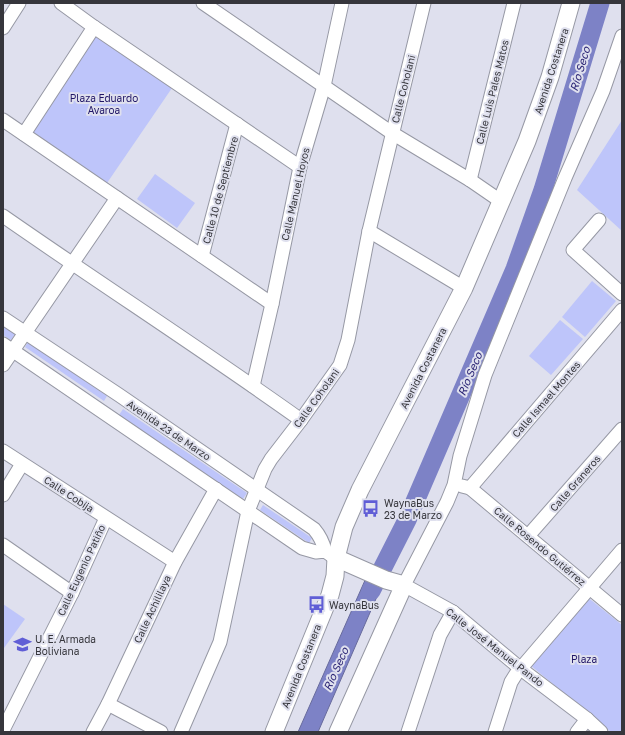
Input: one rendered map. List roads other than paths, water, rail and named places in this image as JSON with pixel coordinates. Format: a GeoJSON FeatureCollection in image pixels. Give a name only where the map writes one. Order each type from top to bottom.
{"type":"FeatureCollection","features":[{"type":"Feature","properties":{"kind":"main road","name":"Avenida Costanera"},"geometry":{"type":"LineString","coordinates":[[274,732],[330,595],[334,576],[330,554],[344,527],[360,490],[464,288],[502,202],[527,142],[550,77],[572,3]]}},
{"type":"Feature","properties":{"kind":"main road","name":"Calle José Manuel Pando"},"geometry":{"type":"LineString","coordinates":[[330,554],[366,572],[404,585]]}},
{"type":"Feature","properties":{"kind":"main road"},"geometry":{"type":"LineString","coordinates":[[338,732],[404,585]]}},
{"type":"Feature","properties":{"kind":"street"},"geometry":{"type":"LineString","coordinates":[[3,28],[19,3]]}},
{"type":"Feature","properties":{"kind":"street"},"geometry":{"type":"LineString","coordinates":[[61,3],[94,27],[300,166]]}},
{"type":"Feature","properties":{"kind":"street"},"geometry":{"type":"LineString","coordinates":[[203,3],[392,133],[470,180],[502,202]]}},
{"type":"Feature","properties":{"kind":"street","name":"Calle Manuel Hoyos"},"geometry":{"type":"LineString","coordinates":[[253,386],[272,304],[300,166],[324,86],[342,3]]}},
{"type":"Feature","properties":{"kind":"street","name":"Calle Coholani"},"geometry":{"type":"LineString","coordinates":[[181,732],[220,642],[248,511],[258,490],[265,469],[340,365],[348,340],[369,231],[424,3]]}},
{"type":"Feature","properties":{"kind":"street","name":"Calle Luis Pales Matos"},"geometry":{"type":"LineString","coordinates":[[470,180],[514,3]]}},
{"type":"Feature","properties":{"kind":"street"},"geometry":{"type":"LineString","coordinates":[[24,134],[94,27]]}},
{"type":"Feature","properties":{"kind":"street"},"geometry":{"type":"LineString","coordinates":[[404,585],[447,502],[454,485],[460,456],[485,375],[565,178],[604,91],[622,36]]}},
{"type":"Feature","properties":{"kind":"street"},"geometry":{"type":"LineString","coordinates":[[3,120],[272,304]]}},
{"type":"Feature","properties":{"kind":"street","name":"Calle 10 de Septiembre"},"geometry":{"type":"LineString","coordinates":[[202,256],[238,124]]}},
{"type":"Feature","properties":{"kind":"street"},"geometry":{"type":"LineString","coordinates":[[3,365],[8,347],[24,332],[117,198]]}},
{"type":"Feature","properties":{"kind":"street"},"geometry":{"type":"LineString","coordinates":[[3,216],[301,420]]}},
{"type":"Feature","properties":{"kind":"street"},"geometry":{"type":"LineString","coordinates":[[599,220],[573,250],[622,294]]}},
{"type":"Feature","properties":{"kind":"street"},"geometry":{"type":"LineString","coordinates":[[369,231],[464,288]]}},
{"type":"Feature","properties":{"kind":"street","name":"Calle Ismael Montes"},"geometry":{"type":"LineString","coordinates":[[470,488],[622,310]]}},
{"type":"Feature","properties":{"kind":"street","name":"Avenida 23 de Marzo"},"geometry":{"type":"LineString","coordinates":[[3,318],[119,395],[314,529],[319,534],[330,554]]}},
{"type":"Feature","properties":{"kind":"street"},"geometry":{"type":"LineString","coordinates":[[8,347],[302,548],[330,554]]}},
{"type":"Feature","properties":{"kind":"street"},"geometry":{"type":"LineString","coordinates":[[105,413],[119,395]]}},
{"type":"Feature","properties":{"kind":"street","name":"Calle Graneros"},"geometry":{"type":"LineString","coordinates":[[528,536],[622,429]]}},
{"type":"Feature","properties":{"kind":"street","name":"Calle Cobija"},"geometry":{"type":"LineString","coordinates":[[3,452],[175,562]]}},
{"type":"Feature","properties":{"kind":"street"},"geometry":{"type":"LineString","coordinates":[[3,495],[22,464]]}},
{"type":"Feature","properties":{"kind":"street","name":"Calle Rosendo Gutiérrez"},"geometry":{"type":"LineString","coordinates":[[454,485],[470,488],[622,615]]}},
{"type":"Feature","properties":{"kind":"street","name":"Calle Achililaya"},"geometry":{"type":"LineString","coordinates":[[93,732],[108,704],[175,562],[216,489]]}},
{"type":"Feature","properties":{"kind":"street","name":"Calle Eugenio Patiño"},"geometry":{"type":"LineString","coordinates":[[3,730],[8,707],[72,593],[106,518]]}},
{"type":"Feature","properties":{"kind":"street"},"geometry":{"type":"LineString","coordinates":[[3,545],[72,593]]}},
{"type":"Feature","properties":{"kind":"street"},"geometry":{"type":"LineString","coordinates":[[495,732],[511,682],[622,550]]}},
{"type":"Feature","properties":{"kind":"street","name":"Calle José Manuel Pando"},"geometry":{"type":"LineString","coordinates":[[404,585],[453,612],[521,669],[587,719],[601,732]]}},
{"type":"Feature","properties":{"kind":"street"},"geometry":{"type":"LineString","coordinates":[[408,732],[440,635],[453,612]]}},
{"type":"Feature","properties":{"kind":"street"},"geometry":{"type":"LineString","coordinates":[[108,704],[161,732]]}},
{"type":"Feature","properties":{"kind":"street"},"geometry":{"type":"LineString","coordinates":[[577,732],[587,719]]}},
{"type":"Feature","properties":{"kind":"water","name":"Río Seco"},"geometry":{"type":"Polygon","coordinates":[[[366,578],[382,585],[318,732],[298,732],[366,578]]]}},
{"type":"Feature","properties":{"kind":"waterway","name":"Río Seco"},"geometry":{"type":"LineString","coordinates":[[371,591],[407,520],[515,269],[543,190],[600,3]]}},
{"type":"Feature","properties":{"kind":"place","name":"WaynaBus 23 de Marzo"},"geometry":{"type":"Point","coordinates":[371,509]}},
{"type":"Feature","properties":{"kind":"place","name":"WaynaBus"},"geometry":{"type":"Point","coordinates":[316,605]}},
{"type":"Feature","properties":{"kind":"place","name":"U. E. Armada Boliviana"},"geometry":{"type":"Point","coordinates":[22,645]}},
{"type":"Feature","properties":{"kind":"park label","name":"Plaza Eduardo Avaroa"},"geometry":{"type":"Point","coordinates":[104,104]}},
{"type":"Feature","properties":{"kind":"park label","name":"Plaza"},"geometry":{"type":"Point","coordinates":[584,659]}}]}
